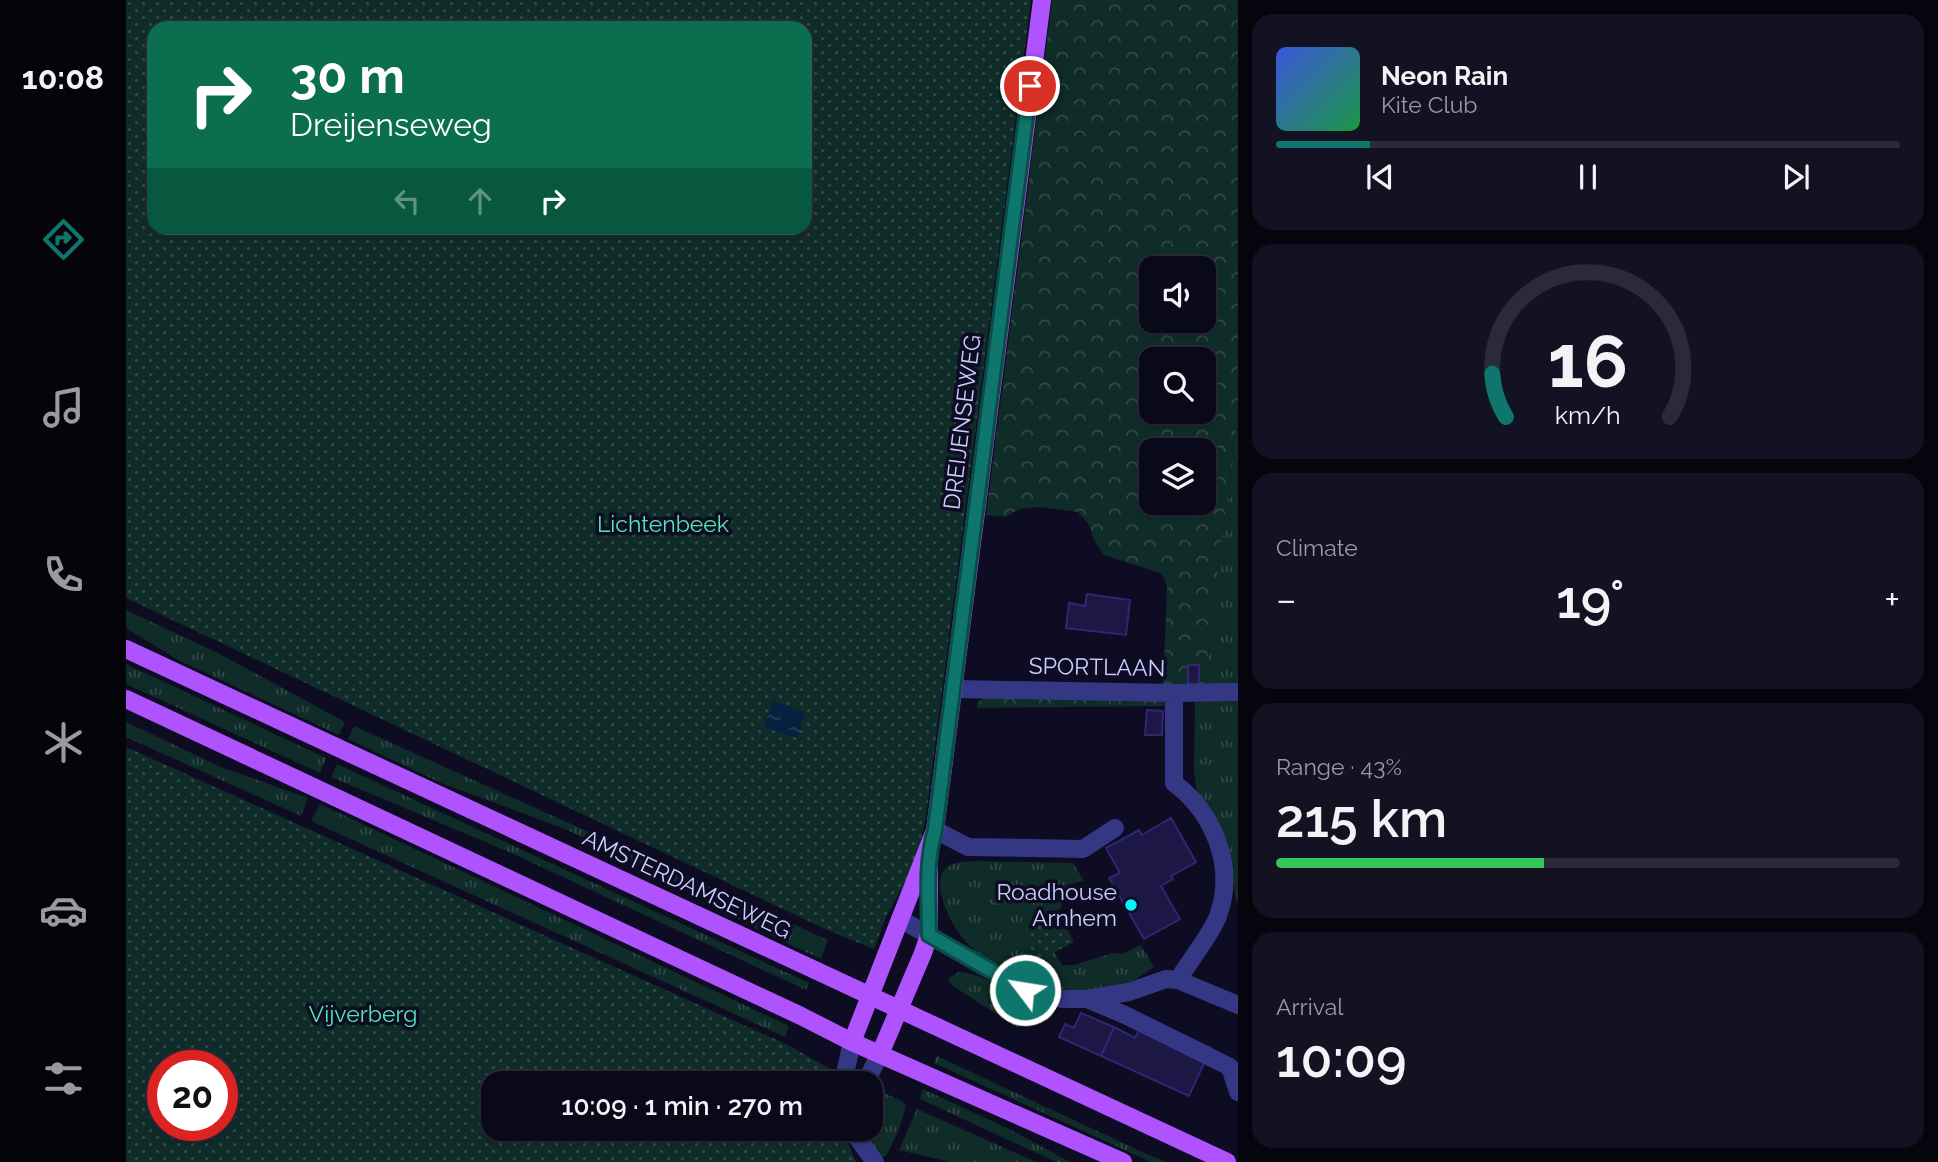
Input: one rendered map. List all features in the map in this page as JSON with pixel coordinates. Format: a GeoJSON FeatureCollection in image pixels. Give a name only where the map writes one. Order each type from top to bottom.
{"type":"FeatureCollection","features":[{"type":"Feature","properties":{"kind":"main road","name":"DREIJENSEWEG"},"geometry":{"type":"LineString","coordinates":[[852,1042],[935,830],[1042,0]]}},
{"type":"Feature","properties":{"kind":"main road","name":"AMSTERDAMSEWEG"},"geometry":{"type":"LineString","coordinates":[[126,649],[1227,1162]]}},
{"type":"Feature","properties":{"kind":"main road"},"geometry":{"type":"LineString","coordinates":[[126,699],[852,1042],[1123,1162]]}},
{"type":"Feature","properties":{"kind":"main road","name":"DREIJENSEWEG"},"geometry":{"type":"LineString","coordinates":[[880,1054],[929,935],[929,849]]}},
{"type":"Feature","properties":{"kind":"street","name":"SPORTLAAN"},"geometry":{"type":"LineString","coordinates":[[955,689],[1238,692]]}},
{"type":"Feature","properties":{"kind":"street"},"geometry":{"type":"LineString","coordinates":[[1174,693],[1174,783],[1202,809],[1214,834],[1224,869],[1225,891],[1217,919],[1178,980]]}},
{"type":"Feature","properties":{"kind":"street"},"geometry":{"type":"LineString","coordinates":[[935,830],[968,847],[1083,849],[1115,828]]}},
{"type":"Feature","properties":{"kind":"street"},"geometry":{"type":"LineString","coordinates":[[900,919],[1025,990],[1062,999],[1087,999],[1129,992],[1166,979],[1178,980],[1238,1005]]}},
{"type":"Feature","properties":{"kind":"street"},"geometry":{"type":"LineString","coordinates":[[1087,999],[1234,1069],[1238,1092]]}},
{"type":"Feature","properties":{"kind":"street"},"geometry":{"type":"LineString","coordinates":[[846,1071],[852,1042]]}},
{"type":"Feature","properties":{"kind":"street"},"geometry":{"type":"LineString","coordinates":[[871,1071],[880,1054]]}},
{"type":"Feature","properties":{"kind":"street"},"geometry":{"type":"LineString","coordinates":[[860,1141],[875,1162]]}},
{"type":"Feature","properties":{"kind":"green space","name":"Lichtenbeek"},"geometry":{"type":"Polygon","coordinates":[[[126,0],[1031,0],[926,816],[920,844],[910,873],[886,917],[874,949],[825,929],[126,598],[126,0]]]}},
{"type":"Feature","properties":{"kind":"green space"},"geometry":{"type":"Polygon","coordinates":[[[1052,0],[1238,0],[1238,409],[1204,685],[1163,686],[1167,588],[1160,573],[1104,555],[1094,540],[1088,523],[1078,512],[1040,507],[1019,509],[1006,517],[986,515],[1052,0]]]}},
{"type":"Feature","properties":{"kind":"green space"},"geometry":{"type":"Polygon","coordinates":[[[1238,409],[1238,685],[1204,685],[1237,417],[1238,409]]]}},
{"type":"Feature","properties":{"kind":"green space"},"geometry":{"type":"Polygon","coordinates":[[[126,610],[218,653],[345,722],[339,735],[178,660],[126,628],[126,610]]]}},
{"type":"Feature","properties":{"kind":"green space"},"geometry":{"type":"Polygon","coordinates":[[[126,664],[326,758],[320,773],[126,684],[126,664]]]}},
{"type":"Feature","properties":{"kind":"green space"},"geometry":{"type":"Polygon","coordinates":[[[983,698],[1163,700],[1166,706],[977,708],[977,703],[983,698]]]}},
{"type":"Feature","properties":{"kind":"green space"},"geometry":{"type":"Polygon","coordinates":[[[1238,699],[1238,902],[1230,860],[1210,811],[1197,792],[1194,772],[1195,700],[1238,699]]]}},
{"type":"Feature","properties":{"kind":"green space"},"geometry":{"type":"Polygon","coordinates":[[[126,722],[221,767],[308,798],[301,816],[126,737],[126,722]]]}},
{"type":"Feature","properties":{"kind":"green space"},"geometry":{"type":"Polygon","coordinates":[[[354,726],[828,940],[821,959],[748,925],[648,868],[565,829],[441,783],[348,739],[354,726]]]}},
{"type":"Feature","properties":{"kind":"green space","name":"Vijverberg"},"geometry":{"type":"Polygon","coordinates":[[[126,747],[788,1045],[832,1071],[481,1071],[481,1141],[847,1141],[856,1162],[126,1162],[126,747]]]}},
{"type":"Feature","properties":{"kind":"green space"},"geometry":{"type":"Polygon","coordinates":[[[337,764],[809,983],[806,990],[509,852],[331,777],[337,764]]]}},
{"type":"Feature","properties":{"kind":"green space"},"geometry":{"type":"Polygon","coordinates":[[[320,804],[789,1026],[785,1037],[311,821],[320,804]]]}},
{"type":"Feature","properties":{"kind":"green space"},"geometry":{"type":"Polygon","coordinates":[[[958,862],[1073,863],[1084,881],[1066,885],[1065,899],[1058,912],[1021,931],[1037,961],[1054,952],[1062,965],[1074,965],[1113,953],[1122,954],[1141,945],[1154,967],[1121,987],[1085,991],[1039,982],[983,956],[970,946],[950,919],[940,883],[942,873],[949,866],[958,862]]]}},
{"type":"Feature","properties":{"kind":"green space"},"geometry":{"type":"Polygon","coordinates":[[[1058,912],[1074,942],[1037,962],[1021,931],[1058,912]]]}},
{"type":"Feature","properties":{"kind":"green space"},"geometry":{"type":"Polygon","coordinates":[[[959,972],[987,980],[1012,994],[1027,1010],[1018,1028],[950,984],[949,978],[959,972]]]}},
{"type":"Feature","properties":{"kind":"green space"},"geometry":{"type":"Polygon","coordinates":[[[937,1056],[1166,1162],[1151,1162],[934,1063],[937,1056]]]}},
{"type":"Feature","properties":{"kind":"green space"},"geometry":{"type":"Polygon","coordinates":[[[923,1089],[1009,1129],[1070,1162],[1056,1162],[920,1099],[923,1089]]]}},
{"type":"Feature","properties":{"kind":"green space"},"geometry":{"type":"Polygon","coordinates":[[[883,1093],[902,1101],[906,1106],[898,1132],[886,1156],[882,1157],[869,1141],[883,1141],[883,1093]]]}},
{"type":"Feature","properties":{"kind":"green space"},"geometry":{"type":"Polygon","coordinates":[[[917,1109],[1036,1162],[950,1162],[899,1150],[917,1109]]]}},
{"type":"Feature","properties":{"kind":"water"},"geometry":{"type":"Polygon","coordinates":[[[773,701],[805,712],[798,738],[764,727],[773,701]]]}},
{"type":"Feature","properties":{"kind":"building"},"geometry":{"type":"Polygon","coordinates":[[[1087,594],[1130,600],[1126,635],[1066,628],[1069,603],[1085,606],[1087,594]]]}},
{"type":"Feature","properties":{"kind":"building"},"geometry":{"type":"Polygon","coordinates":[[[1188,665],[1199,665],[1199,684],[1188,684],[1188,665]]]}},
{"type":"Feature","properties":{"kind":"building"},"geometry":{"type":"Polygon","coordinates":[[[1147,710],[1163,711],[1162,735],[1145,735],[1147,710]]]}},
{"type":"Feature","properties":{"kind":"building"},"geometry":{"type":"Polygon","coordinates":[[[1171,818],[1196,862],[1171,876],[1173,879],[1161,886],[1180,919],[1144,939],[1109,878],[1120,873],[1106,848],[1139,830],[1142,835],[1171,818]]]}},
{"type":"Feature","properties":{"kind":"building"},"geometry":{"type":"Polygon","coordinates":[[[1081,1013],[1114,1027],[1101,1056],[1059,1037],[1065,1024],[1074,1028],[1081,1013]]]}},
{"type":"Feature","properties":{"kind":"building"},"geometry":{"type":"Polygon","coordinates":[[[1145,1018],[1211,1048],[1189,1096],[1101,1056],[1114,1027],[1135,1038],[1145,1018]]]}},
{"type":"Feature","properties":{"kind":"place","name":"Roadhouse Arnhem"},"geometry":{"type":"Point","coordinates":[1131,905]}},
{"type":"Feature","properties":{"kind":"route"},"geometry":{"type":"LineString","coordinates":[[1025,990],[929,935],[929,849],[935,830],[955,689],[974,516],[1030,86]]}}]}
